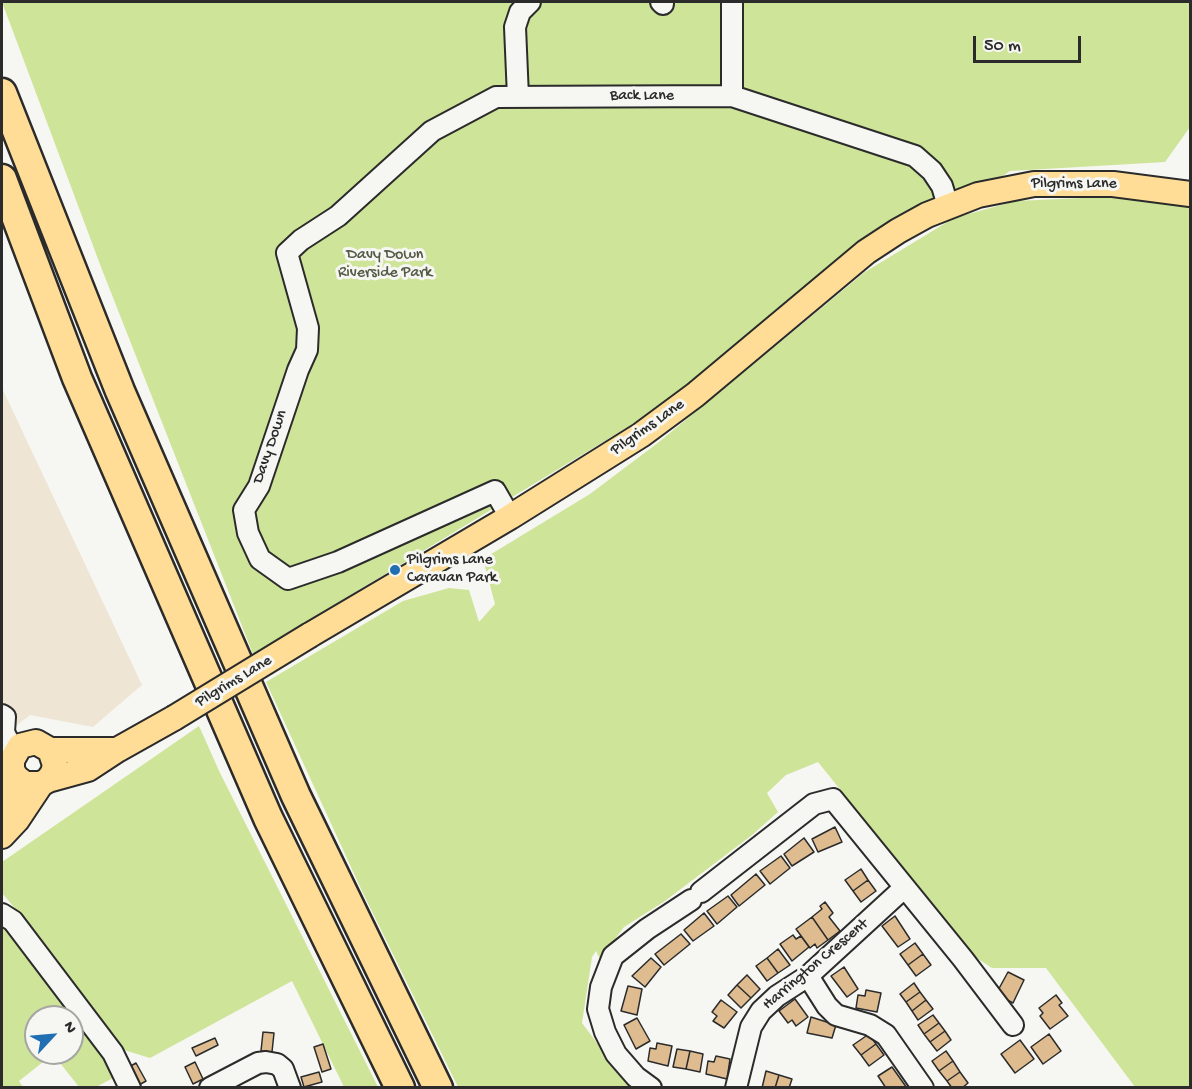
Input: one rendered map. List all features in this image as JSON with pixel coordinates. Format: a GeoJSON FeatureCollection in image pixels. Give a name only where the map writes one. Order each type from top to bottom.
{"type":"FeatureCollection","features":[{"type":"Feature","properties":{"kind":"highway"},"geometry":{"type":"LineString","coordinates":[[2,93],[120,391],[296,796],[438,1088]]}},
{"type":"Feature","properties":{"kind":"highway"},"geometry":{"type":"LineString","coordinates":[[2,179],[77,378],[268,818],[400,1088]]}},
{"type":"Feature","properties":{"kind":"main road","name":"Pilgrims Lane"},"geometry":{"type":"LineString","coordinates":[[44,782],[88,769],[510,517],[641,435],[669,416],[866,252],[898,231],[948,206],[978,195],[1034,184],[1113,184],[1191,194]]}},
{"type":"Feature","properties":{"kind":"main road","name":"Pilgrims Lane"},"geometry":{"type":"LineString","coordinates":[[15,765],[20,746],[36,742],[44,744],[50,750],[117,750]]}},
{"type":"Feature","properties":{"kind":"main road"},"geometry":{"type":"LineString","coordinates":[[2,836],[53,772],[55,765],[50,750]]}},
{"type":"Feature","properties":{"kind":"main road"},"geometry":{"type":"LineString","coordinates":[[15,765],[25,784],[44,782]]}},
{"type":"Feature","properties":{"kind":"main road"},"geometry":{"type":"LineString","coordinates":[[2,811],[15,765]]}},
{"type":"Feature","properties":{"kind":"street"},"geometry":{"type":"LineString","coordinates":[[518,97],[514,27],[520,12],[530,2]]}},
{"type":"Feature","properties":{"kind":"street"},"geometry":{"type":"LineString","coordinates":[[732,2],[732,96]]}},
{"type":"Feature","properties":{"kind":"street","name":"Back Lane"},"geometry":{"type":"LineString","coordinates":[[338,216],[432,131],[496,97],[732,96],[915,156],[932,171],[942,186],[948,206]]}},
{"type":"Feature","properties":{"kind":"street","name":"Davy Down"},"geometry":{"type":"LineString","coordinates":[[338,216],[301,240],[287,253],[308,328],[307,350],[298,370],[259,486],[244,510],[248,533],[260,559],[288,579],[338,562],[495,491],[510,517]]}},
{"type":"Feature","properties":{"kind":"street"},"geometry":{"type":"LineString","coordinates":[[2,715],[5,717],[4,732],[15,765]]}},
{"type":"Feature","properties":{"kind":"street"},"geometry":{"type":"LineString","coordinates":[[651,1088],[636,1077],[616,1054],[605,1032],[598,1008],[601,987],[613,956],[646,929],[696,896],[814,804],[833,799],[963,959],[1013,1025]]}},
{"type":"Feature","properties":{"kind":"street","name":"Harrington Crescent"},"geometry":{"type":"LineString","coordinates":[[736,1088],[751,1027],[760,1011],[777,996],[808,976],[904,888]]}},
{"type":"Feature","properties":{"kind":"street"},"geometry":{"type":"LineString","coordinates":[[2,914],[13,921],[113,1053],[130,1088]]}},
{"type":"Feature","properties":{"kind":"street"},"geometry":{"type":"LineString","coordinates":[[808,976],[827,1006],[836,1015],[870,1025],[886,1035],[923,1088]]}},
{"type":"Feature","properties":{"kind":"street"},"geometry":{"type":"LineString","coordinates":[[210,1088],[258,1063],[266,1062],[278,1064],[283,1069],[290,1088]]}},
{"type":"Feature","properties":{"kind":"shaded area"},"geometry":{"type":"Polygon","coordinates":[[[2,388],[142,685],[93,727],[30,715],[2,737],[2,388]]]}},
{"type":"Feature","properties":{"kind":"green space","name":"Davy Down Riverside Park"},"geometry":{"type":"Polygon","coordinates":[[[2,2],[1190,2],[1190,127],[1165,162],[1010,171],[636,422],[253,654],[101,267],[2,2]]]}},
{"type":"Feature","properties":{"kind":"green space"},"geometry":{"type":"Polygon","coordinates":[[[1125,196],[1190,207],[1190,1087],[1135,1087],[1046,968],[992,968],[975,957],[818,762],[786,775],[767,793],[778,812],[752,835],[665,901],[624,927],[600,959],[596,951],[592,957],[582,1023],[630,1087],[458,1087],[362,891],[266,682],[403,601],[449,588],[469,590],[479,622],[495,604],[483,559],[590,494],[659,442],[865,272],[954,218],[1016,201],[1125,196]]]}},
{"type":"Feature","properties":{"kind":"green space"},"geometry":{"type":"Polygon","coordinates":[[[199,726],[220,773],[378,1087],[344,1087],[292,981],[150,1058],[124,1050],[43,941],[2,893],[2,862],[199,726]]]}},
{"type":"Feature","properties":{"kind":"green space"},"geometry":{"type":"Polygon","coordinates":[[[2,923],[9,928],[67,1005],[24,1005],[24,1065],[39,1065],[19,1081],[23,1087],[2,1087],[2,923]]]}},
{"type":"Feature","properties":{"kind":"green space"},"geometry":{"type":"Polygon","coordinates":[[[84,1030],[115,1077],[96,1087],[79,1087],[62,1065],[84,1065],[84,1030]]]}},
{"type":"Feature","properties":{"kind":"building"},"geometry":{"type":"Polygon","coordinates":[[[835,827],[842,842],[818,852],[812,839],[835,827]]]}},
{"type":"Feature","properties":{"kind":"building"},"geometry":{"type":"Polygon","coordinates":[[[804,838],[814,852],[792,866],[784,854],[804,838]]]}},
{"type":"Feature","properties":{"kind":"building"},"geometry":{"type":"Polygon","coordinates":[[[781,856],[790,868],[770,884],[760,871],[781,856]]]}},
{"type":"Feature","properties":{"kind":"building"},"geometry":{"type":"Polygon","coordinates":[[[861,869],[868,880],[853,891],[845,880],[861,869]]]}},
{"type":"Feature","properties":{"kind":"building"},"geometry":{"type":"Polygon","coordinates":[[[756,874],[765,885],[739,906],[731,895],[756,874]]]}},
{"type":"Feature","properties":{"kind":"building"},"geometry":{"type":"Polygon","coordinates":[[[868,880],[876,891],[861,902],[853,891],[868,880]]]}},
{"type":"Feature","properties":{"kind":"building"},"geometry":{"type":"Polygon","coordinates":[[[728,896],[737,907],[717,924],[707,911],[728,896]]]}},
{"type":"Feature","properties":{"kind":"building"},"geometry":{"type":"Polygon","coordinates":[[[825,902],[833,913],[829,917],[840,931],[828,940],[812,917],[822,909],[820,906],[825,902]]]}},
{"type":"Feature","properties":{"kind":"building"},"geometry":{"type":"Polygon","coordinates":[[[704,913],[714,926],[693,941],[684,930],[704,913]]]}},
{"type":"Feature","properties":{"kind":"building"},"geometry":{"type":"Polygon","coordinates":[[[895,916],[910,939],[898,947],[882,926],[895,916]]]}},
{"type":"Feature","properties":{"kind":"building"},"geometry":{"type":"Polygon","coordinates":[[[812,917],[828,940],[817,948],[815,944],[810,948],[796,929],[812,917]]]}},
{"type":"Feature","properties":{"kind":"building"},"geometry":{"type":"Polygon","coordinates":[[[681,934],[690,944],[664,965],[655,954],[681,934]]]}},
{"type":"Feature","properties":{"kind":"building"},"geometry":{"type":"Polygon","coordinates":[[[793,935],[796,939],[801,936],[809,947],[792,961],[780,944],[793,935]]]}},
{"type":"Feature","properties":{"kind":"building"},"geometry":{"type":"Polygon","coordinates":[[[915,943],[923,954],[908,965],[900,954],[915,943]]]}},
{"type":"Feature","properties":{"kind":"building"},"geometry":{"type":"Polygon","coordinates":[[[778,949],[790,965],[778,973],[767,958],[778,949]]]}},
{"type":"Feature","properties":{"kind":"building"},"geometry":{"type":"Polygon","coordinates":[[[923,954],[931,965],[916,976],[908,965],[923,954]]]}},
{"type":"Feature","properties":{"kind":"building"},"geometry":{"type":"Polygon","coordinates":[[[651,958],[661,967],[645,987],[632,976],[651,958]]]}},
{"type":"Feature","properties":{"kind":"building"},"geometry":{"type":"Polygon","coordinates":[[[767,958],[778,973],[767,981],[756,966],[767,958]]]}},
{"type":"Feature","properties":{"kind":"building"},"geometry":{"type":"Polygon","coordinates":[[[844,967],[858,989],[847,997],[831,976],[844,967]]]}},
{"type":"Feature","properties":{"kind":"building"},"geometry":{"type":"Polygon","coordinates":[[[1008,972],[1024,980],[1013,1003],[996,994],[1008,972]]]}},
{"type":"Feature","properties":{"kind":"building"},"geometry":{"type":"Polygon","coordinates":[[[747,975],[760,989],[751,998],[737,985],[747,975]]]}},
{"type":"Feature","properties":{"kind":"building"},"geometry":{"type":"Polygon","coordinates":[[[914,983],[920,992],[906,1002],[900,994],[914,983]]]}},
{"type":"Feature","properties":{"kind":"building"},"geometry":{"type":"Polygon","coordinates":[[[737,985],[751,998],[741,1008],[728,995],[737,985]]]}},
{"type":"Feature","properties":{"kind":"building"},"geometry":{"type":"Polygon","coordinates":[[[628,986],[642,989],[637,1015],[621,1011],[628,986]]]}},
{"type":"Feature","properties":{"kind":"building"},"geometry":{"type":"Polygon","coordinates":[[[866,990],[881,993],[877,1012],[856,1008],[858,995],[865,996],[866,990]]]}},
{"type":"Feature","properties":{"kind":"building"},"geometry":{"type":"Polygon","coordinates":[[[920,992],[926,1000],[912,1011],[906,1002],[920,992]]]}},
{"type":"Feature","properties":{"kind":"building"},"geometry":{"type":"Polygon","coordinates":[[[1056,995],[1062,1003],[1059,1005],[1068,1016],[1050,1029],[1040,1016],[1043,1013],[1039,1008],[1056,995]]]}},
{"type":"Feature","properties":{"kind":"building"},"geometry":{"type":"Polygon","coordinates":[[[795,999],[808,1017],[796,1026],[792,1020],[788,1023],[779,1011],[795,999]]]}},
{"type":"Feature","properties":{"kind":"building"},"geometry":{"type":"Polygon","coordinates":[[[721,1000],[737,1012],[724,1028],[713,1021],[717,1016],[712,1012],[721,1000]]]}},
{"type":"Feature","properties":{"kind":"building"},"geometry":{"type":"Polygon","coordinates":[[[926,1000],[933,1009],[918,1020],[912,1011],[926,1000]]]}},
{"type":"Feature","properties":{"kind":"building"},"geometry":{"type":"Polygon","coordinates":[[[933,1015],[939,1023],[924,1034],[918,1025],[933,1015]]]}},
{"type":"Feature","properties":{"kind":"building"},"geometry":{"type":"Polygon","coordinates":[[[811,1017],[836,1025],[832,1038],[807,1033],[811,1017]]]}},
{"type":"Feature","properties":{"kind":"building"},"geometry":{"type":"Polygon","coordinates":[[[637,1018],[650,1041],[636,1049],[624,1025],[637,1018]]]}},
{"type":"Feature","properties":{"kind":"building"},"geometry":{"type":"Polygon","coordinates":[[[939,1023],[945,1031],[930,1042],[924,1034],[939,1023]]]}},
{"type":"Feature","properties":{"kind":"building"},"geometry":{"type":"Polygon","coordinates":[[[945,1031],[951,1040],[937,1051],[930,1042],[945,1031]]]}},
{"type":"Feature","properties":{"kind":"building"},"geometry":{"type":"Polygon","coordinates":[[[263,1032],[274,1033],[272,1052],[261,1051],[263,1032]]]}},
{"type":"Feature","properties":{"kind":"building"},"geometry":{"type":"Polygon","coordinates":[[[869,1034],[876,1044],[861,1055],[853,1045],[869,1034]]]}},
{"type":"Feature","properties":{"kind":"building"},"geometry":{"type":"Polygon","coordinates":[[[1049,1034],[1061,1051],[1043,1064],[1031,1047],[1049,1034]]]}},
{"type":"Feature","properties":{"kind":"building"},"geometry":{"type":"Polygon","coordinates":[[[215,1038],[218,1045],[196,1056],[192,1048],[215,1038]]]}},
{"type":"Feature","properties":{"kind":"building"},"geometry":{"type":"Polygon","coordinates":[[[1020,1040],[1034,1059],[1015,1073],[1001,1054],[1020,1040]]]}},
{"type":"Feature","properties":{"kind":"building"},"geometry":{"type":"Polygon","coordinates":[[[657,1043],[672,1046],[668,1066],[648,1061],[650,1048],[656,1049],[657,1043]]]}},
{"type":"Feature","properties":{"kind":"building"},"geometry":{"type":"Polygon","coordinates":[[[323,1044],[331,1069],[322,1072],[314,1047],[323,1044]]]}},
{"type":"Feature","properties":{"kind":"building"},"geometry":{"type":"Polygon","coordinates":[[[876,1044],[884,1055],[869,1066],[861,1055],[876,1044]]]}},
{"type":"Feature","properties":{"kind":"building"},"geometry":{"type":"Polygon","coordinates":[[[677,1049],[690,1051],[686,1069],[673,1067],[677,1049]]]}},
{"type":"Feature","properties":{"kind":"building"},"geometry":{"type":"Polygon","coordinates":[[[690,1051],[703,1054],[700,1072],[686,1069],[690,1051]]]}},
{"type":"Feature","properties":{"kind":"building"},"geometry":{"type":"Polygon","coordinates":[[[946,1051],[953,1061],[939,1071],[932,1061],[946,1051]]]}},
{"type":"Feature","properties":{"kind":"building"},"geometry":{"type":"Polygon","coordinates":[[[716,1056],[730,1059],[727,1079],[706,1074],[708,1061],[714,1062],[716,1056]]]}},
{"type":"Feature","properties":{"kind":"building"},"geometry":{"type":"Polygon","coordinates":[[[953,1061],[960,1072],[947,1081],[939,1071],[953,1061]]]}},
{"type":"Feature","properties":{"kind":"building"},"geometry":{"type":"Polygon","coordinates":[[[195,1062],[203,1079],[193,1084],[185,1067],[195,1062]]]}},
{"type":"Feature","properties":{"kind":"building"},"geometry":{"type":"Polygon","coordinates":[[[136,1063],[146,1081],[139,1085],[129,1067],[136,1063]]]}},
{"type":"Feature","properties":{"kind":"building"},"geometry":{"type":"Polygon","coordinates":[[[892,1067],[907,1088],[886,1088],[878,1076],[892,1067]]]}},
{"type":"Feature","properties":{"kind":"building"},"geometry":{"type":"Polygon","coordinates":[[[766,1071],[779,1075],[775,1088],[762,1088],[766,1071]]]}},
{"type":"Feature","properties":{"kind":"building"},"geometry":{"type":"Polygon","coordinates":[[[319,1072],[322,1082],[304,1087],[301,1077],[319,1072]]]}},
{"type":"Feature","properties":{"kind":"building"},"geometry":{"type":"Polygon","coordinates":[[[960,1072],[968,1083],[962,1088],[952,1088],[947,1081],[960,1072]]]}},
{"type":"Feature","properties":{"kind":"building"},"geometry":{"type":"Polygon","coordinates":[[[779,1075],[792,1079],[789,1088],[775,1088],[779,1075]]]}},
{"type":"Feature","properties":{"kind":"place","name":"Pilgrims Lane Caravan Park"},"geometry":{"type":"Point","coordinates":[395,570]}}]}
